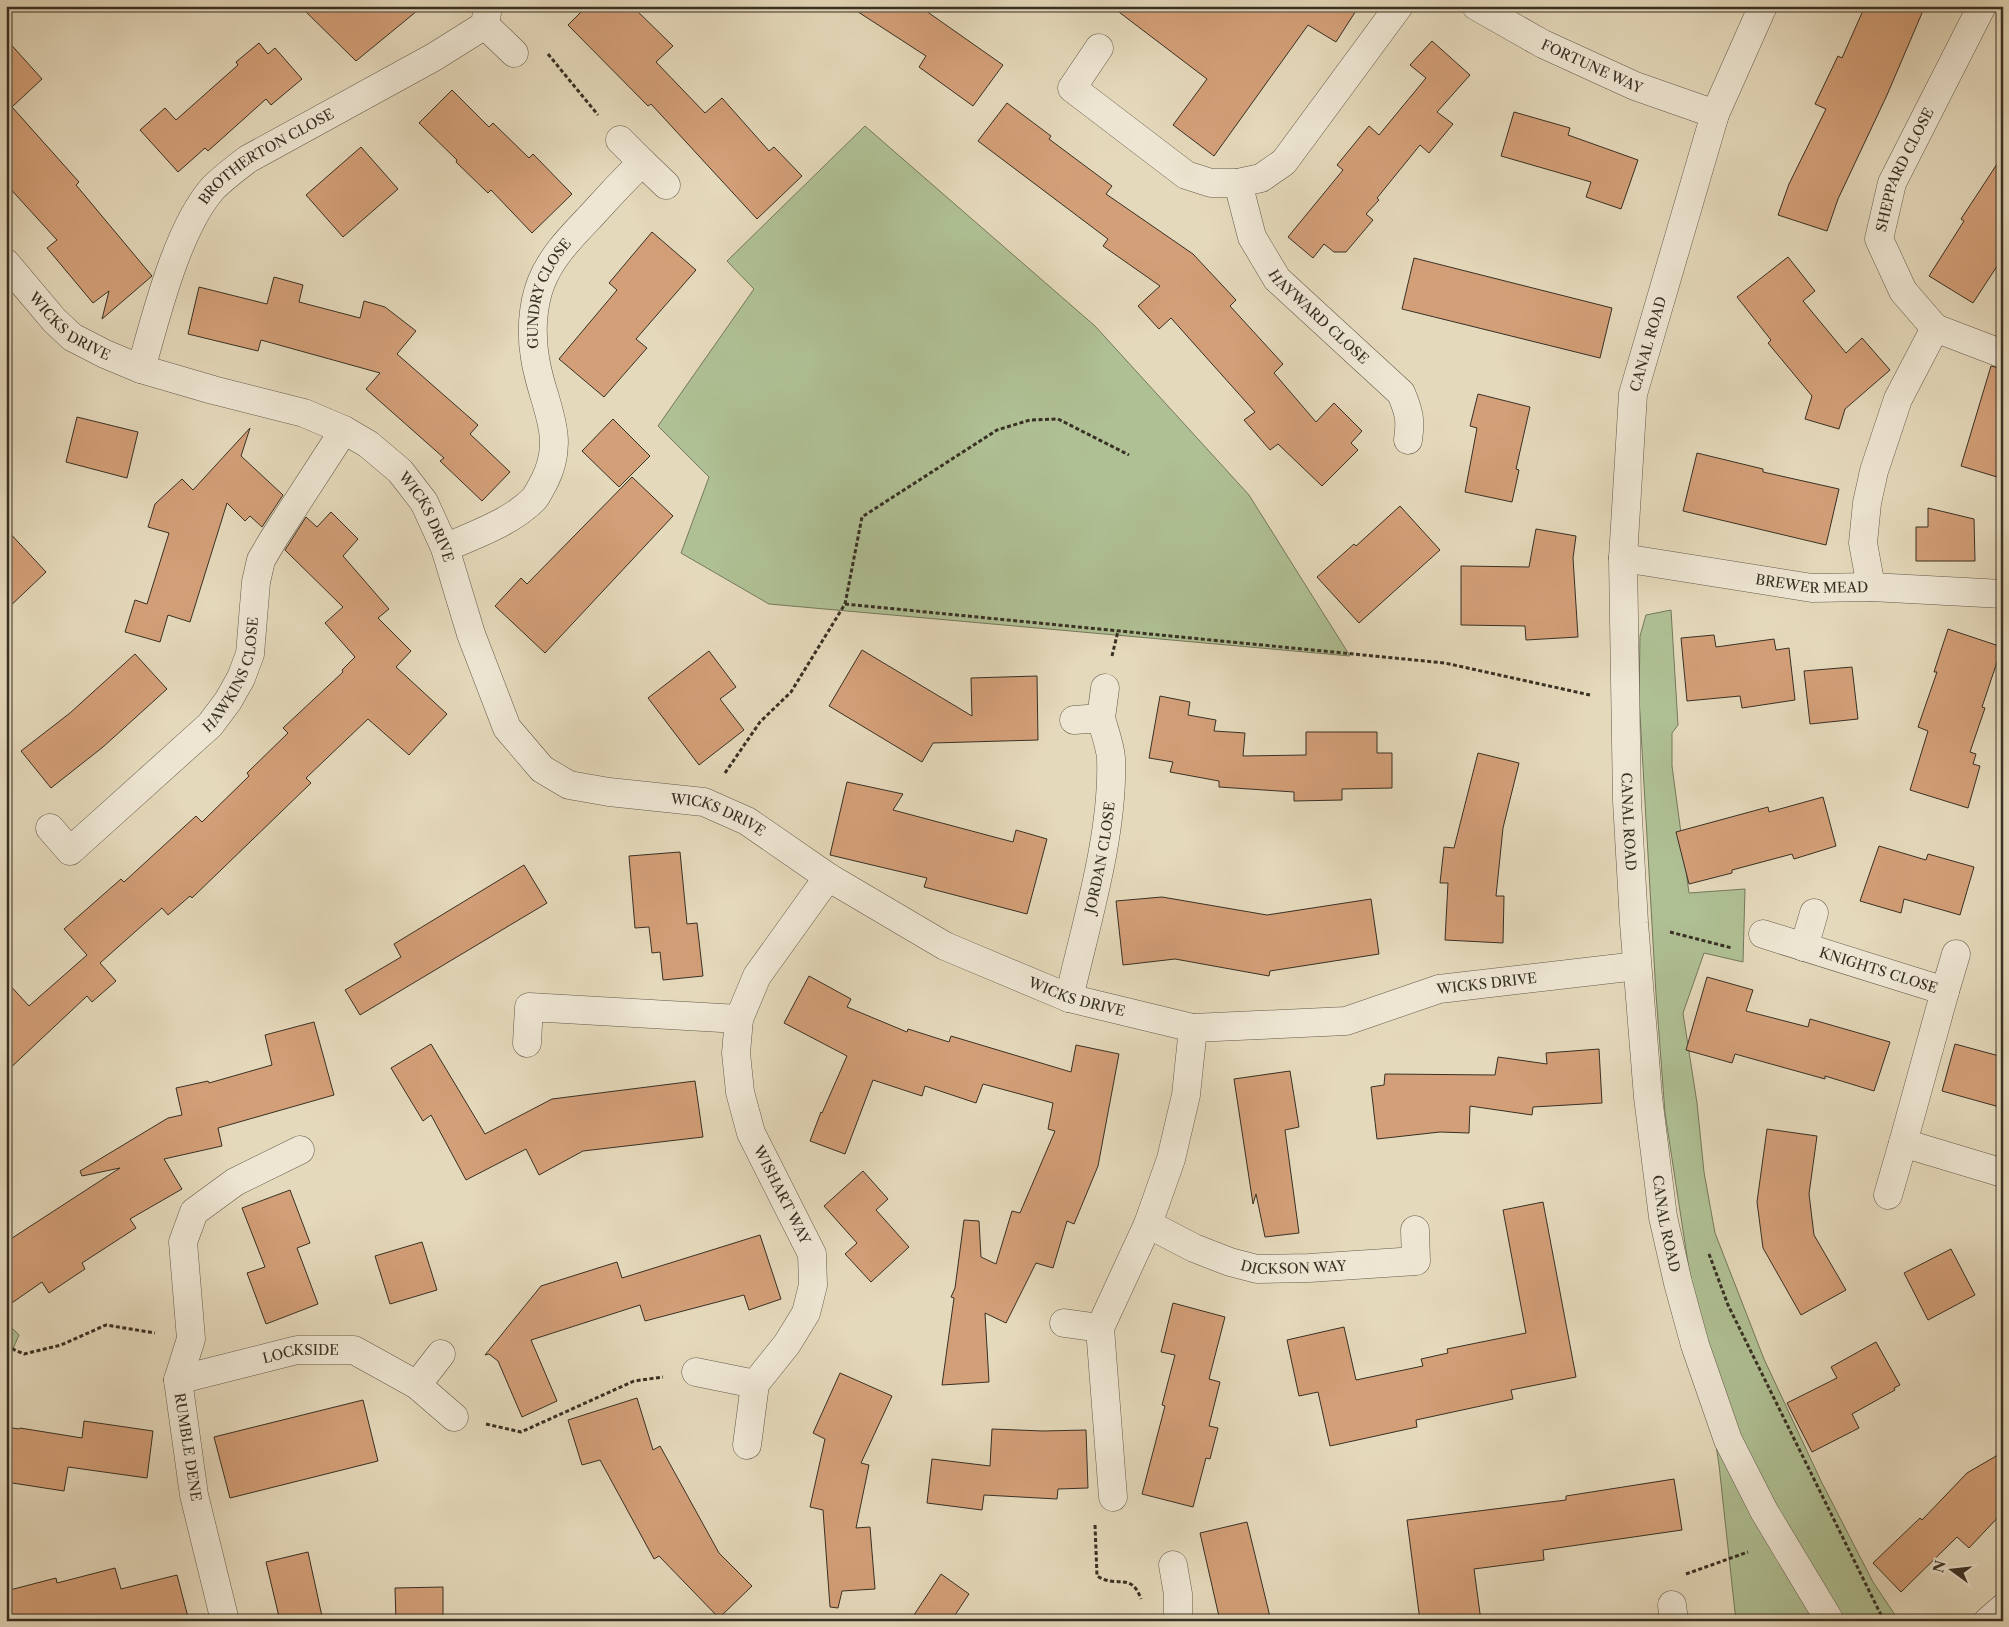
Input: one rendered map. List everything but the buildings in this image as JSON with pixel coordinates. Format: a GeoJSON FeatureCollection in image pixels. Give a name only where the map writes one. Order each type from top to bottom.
{"type":"FeatureCollection","features":[{"type":"Feature","properties":{"kind":"street"},"geometry":{"type":"LineString","coordinates":[[1099,48],[1072,88],[1186,175],[1211,182],[1238,183],[1261,178],[1284,162],[1399,6]]}},
{"type":"Feature","properties":{"kind":"street","name":"FORTUNE WAY"},"geometry":{"type":"LineString","coordinates":[[1476,6],[1543,44],[1627,82],[1715,114]]}},
{"type":"Feature","properties":{"kind":"street","name":"CANAL ROAD"},"geometry":{"type":"LineString","coordinates":[[1763,6],[1715,114],[1633,394],[1623,558],[1626,801],[1648,1097],[1662,1208],[1678,1283],[1695,1345],[1728,1440],[1764,1511],[1830,1621]]}},
{"type":"Feature","properties":{"kind":"street","name":"SHEPPARD CLOSE"},"geometry":{"type":"LineString","coordinates":[[1982,6],[1892,183],[1879,239],[1903,292],[1935,328],[2003,354]]}},
{"type":"Feature","properties":{"kind":"street","name":"BROTHERTON CLOSE"},"geometry":{"type":"LineString","coordinates":[[141,369],[164,290],[196,212],[212,189],[231,171],[248,159],[434,57],[487,16],[514,53]]}},
{"type":"Feature","properties":{"kind":"street"},"geometry":{"type":"LineString","coordinates":[[620,140],[666,185]]}},
{"type":"Feature","properties":{"kind":"street","name":"GUNDRY CLOSE"},"geometry":{"type":"LineString","coordinates":[[446,548],[505,521],[535,498],[548,474],[555,450],[554,427],[535,358],[533,332],[540,284],[551,263],[567,242],[642,162]]}},
{"type":"Feature","properties":{"kind":"street","name":"HAYWARD CLOSE"},"geometry":{"type":"LineString","coordinates":[[1238,183],[1252,238],[1277,278],[1401,393],[1408,408],[1410,422],[1408,440]]}},
{"type":"Feature","properties":{"kind":"street","name":"WICKS DRIVE"},"geometry":{"type":"LineString","coordinates":[[6,263],[54,320],[72,337],[105,354],[141,369],[213,390],[304,413],[344,430],[368,444],[400,472],[424,502],[446,548],[471,634],[507,728],[542,769],[570,785],[609,792],[704,802],[746,821],[828,877],[945,946],[1069,998],[1193,1028],[1346,1021],[1440,989],[1637,966]]}},
{"type":"Feature","properties":{"kind":"street"},"geometry":{"type":"LineString","coordinates":[[1872,587],[1863,543],[1867,503],[1874,472],[1898,399],[1935,328]]}},
{"type":"Feature","properties":{"kind":"street","name":"HAWKINS CLOSE"},"geometry":{"type":"LineString","coordinates":[[50,828],[70,850],[210,725],[228,701],[241,678],[250,654],[256,582],[261,560],[344,430]]}},
{"type":"Feature","properties":{"kind":"street","name":"BREWER MEAD"},"geometry":{"type":"LineString","coordinates":[[1623,558],[1812,588],[1872,587],[2003,594]]}},
{"type":"Feature","properties":{"kind":"street","name":"JORDAN CLOSE"},"geometry":{"type":"LineString","coordinates":[[1069,998],[1100,863],[1109,804],[1111,756],[1100,718],[1105,688]]}},
{"type":"Feature","properties":{"kind":"street"},"geometry":{"type":"LineString","coordinates":[[1074,720],[1100,718]]}},
{"type":"Feature","properties":{"kind":"street","name":"WISHART WAY"},"geometry":{"type":"LineString","coordinates":[[755,1384],[787,1344],[806,1314],[812,1285],[812,1254],[751,1133],[740,1092],[736,1053],[740,1019],[757,976],[828,877]]}},
{"type":"Feature","properties":{"kind":"street","name":"KNIGHTS CLOSE"},"geometry":{"type":"LineString","coordinates":[[1804,947],[1814,913]]}},
{"type":"Feature","properties":{"kind":"street","name":"KNIGHTS CLOSE"},"geometry":{"type":"LineString","coordinates":[[1763,934],[1945,990],[1888,1195]]}},
{"type":"Feature","properties":{"kind":"street"},"geometry":{"type":"LineString","coordinates":[[1945,990],[1956,954]]}},
{"type":"Feature","properties":{"kind":"street"},"geometry":{"type":"LineString","coordinates":[[527,1043],[529,1007],[740,1019]]}},
{"type":"Feature","properties":{"kind":"street"},"geometry":{"type":"LineString","coordinates":[[1113,1497],[1100,1328],[1148,1224],[1171,1159],[1186,1095],[1193,1028]]}},
{"type":"Feature","properties":{"kind":"street"},"geometry":{"type":"LineString","coordinates":[[1903,1142],[2003,1173]]}},
{"type":"Feature","properties":{"kind":"street","name":"RUMBLE DENE"},"geometry":{"type":"LineString","coordinates":[[225,1621],[194,1495],[178,1380],[191,1339],[183,1242],[194,1212],[235,1182],[300,1150]]}},
{"type":"Feature","properties":{"kind":"street","name":"DICKSON WAY"},"geometry":{"type":"LineString","coordinates":[[1148,1224],[1194,1248],[1230,1262],[1257,1269],[1416,1262],[1415,1230]]}},
{"type":"Feature","properties":{"kind":"street"},"geometry":{"type":"LineString","coordinates":[[1064,1322],[1100,1328]]}},
{"type":"Feature","properties":{"kind":"street","name":"LOCKSIDE"},"geometry":{"type":"LineString","coordinates":[[178,1380],[297,1350],[354,1350],[418,1385],[454,1416]]}},
{"type":"Feature","properties":{"kind":"street"},"geometry":{"type":"LineString","coordinates":[[418,1385],[440,1354]]}},
{"type":"Feature","properties":{"kind":"street"},"geometry":{"type":"LineString","coordinates":[[696,1372],[755,1384],[747,1445]]}},
{"type":"Feature","properties":{"kind":"street"},"geometry":{"type":"LineString","coordinates":[[1173,1565],[1178,1594],[1178,1621]]}},
{"type":"Feature","properties":{"kind":"street"},"geometry":{"type":"LineString","coordinates":[[1988,1621],[2003,1608]]}},
{"type":"Feature","properties":{"kind":"path"},"geometry":{"type":"LineString","coordinates":[[514,53],[541,46],[620,140]]}},
{"type":"Feature","properties":{"kind":"path"},"geometry":{"type":"LineString","coordinates":[[704,802],[760,722],[791,692],[845,604],[862,517],[997,430],[1030,420],[1058,419],[1129,455]]}},
{"type":"Feature","properties":{"kind":"path"},"geometry":{"type":"LineString","coordinates":[[845,604],[1446,663],[1625,703]]}},
{"type":"Feature","properties":{"kind":"path"},"geometry":{"type":"LineString","coordinates":[[1634,923],[1738,950],[1763,934]]}},
{"type":"Feature","properties":{"kind":"path"},"geometry":{"type":"LineString","coordinates":[[1708,1247],[1712,1264],[1728,1304],[1884,1621]]}},
{"type":"Feature","properties":{"kind":"path"},"geometry":{"type":"LineString","coordinates":[[6,1346],[24,1354],[61,1345],[106,1325],[191,1339]]}},
{"type":"Feature","properties":{"kind":"path"},"geometry":{"type":"LineString","coordinates":[[454,1416],[521,1432],[634,1381],[696,1372]]}},
{"type":"Feature","properties":{"kind":"path"},"geometry":{"type":"LineString","coordinates":[[1673,1613],[1669,1580],[1782,1541]]}},
{"type":"Feature","properties":{"kind":"green space"},"geometry":{"type":"Polygon","coordinates":[[[865,126],[1095,326],[1249,495],[1350,656],[769,604],[681,553],[709,477],[658,426],[754,289],[727,261],[865,126]]]}},
{"type":"Feature","properties":{"kind":"green space"},"geometry":{"type":"Polygon","coordinates":[[[1671,610],[1678,725],[1672,733],[1672,766],[1689,893],[1745,889],[1743,962],[1704,953],[1683,1013],[1697,1103],[1704,1172],[1715,1233],[1764,1359],[1821,1481],[1873,1582],[1899,1621],[1737,1621],[1719,1465],[1665,1113],[1656,994],[1639,697],[1640,636],[1646,615],[1671,610]]]}},
{"type":"Feature","properties":{"kind":"green space"},"geometry":{"type":"Polygon","coordinates":[[[6,1322],[19,1335],[9,1358],[6,1358],[6,1322]]]}}]}
